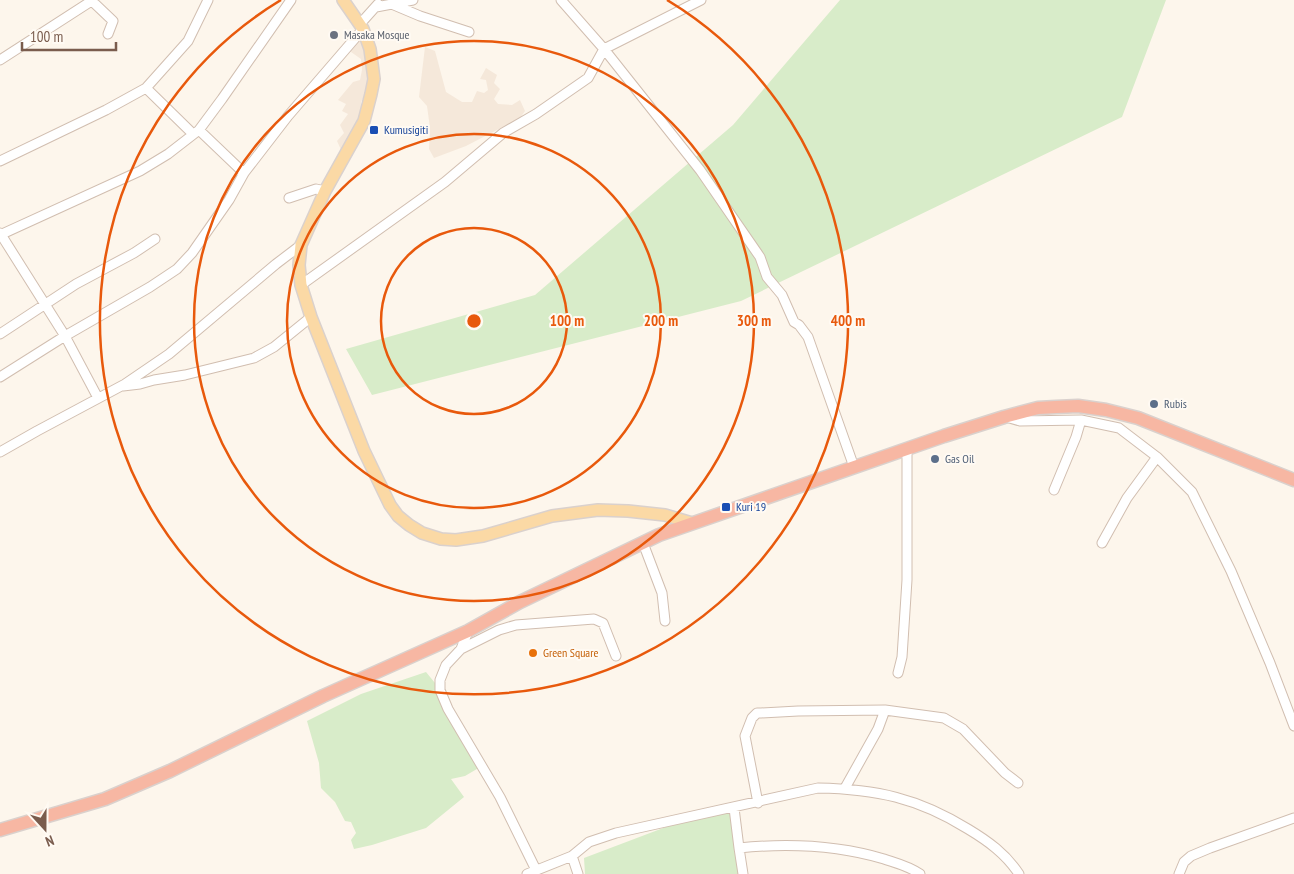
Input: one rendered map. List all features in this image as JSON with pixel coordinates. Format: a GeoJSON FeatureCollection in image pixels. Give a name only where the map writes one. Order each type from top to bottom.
{"type":"FeatureCollection","features":[{"type":"Feature","properties":{"kind":"highway"},"geometry":{"type":"LineString","coordinates":[[0,830],[105,798],[170,771],[324,696],[468,630],[520,602],[643,543],[692,523],[907,448],[1004,417],[1038,408],[1056,406],[1078,406],[1106,410],[1138,418],[1294,480]]}},
{"type":"Feature","properties":{"kind":"main road"},"geometry":{"type":"LineString","coordinates":[[343,0],[361,26],[370,49],[374,79],[364,121],[325,191],[301,245],[299,265],[301,285],[311,317],[364,451],[381,488],[398,516],[422,533],[441,539],[456,540],[470,539],[542,518],[582,511],[628,510],[665,515],[692,523]]}},
{"type":"Feature","properties":{"kind":"street"},"geometry":{"type":"LineString","coordinates":[[0,60],[92,0],[113,21],[108,34]]}},
{"type":"Feature","properties":{"kind":"street"},"geometry":{"type":"LineString","coordinates":[[0,161],[83,122],[146,88],[188,40],[208,0]]}},
{"type":"Feature","properties":{"kind":"street"},"geometry":{"type":"LineString","coordinates":[[98,398],[65,336],[0,234],[146,168],[196,132],[222,99],[291,0]]}},
{"type":"Feature","properties":{"kind":"street"},"geometry":{"type":"LineString","coordinates":[[394,5],[413,0]]}},
{"type":"Feature","properties":{"kind":"street"},"geometry":{"type":"LineString","coordinates":[[561,0],[604,50],[700,170],[760,257],[767,276],[782,295],[794,322],[800,325],[808,337],[854,467]]}},
{"type":"Feature","properties":{"kind":"street"},"geometry":{"type":"LineString","coordinates":[[301,285],[337,257],[370,237],[445,182],[503,133],[536,114],[588,78],[604,50],[701,0]]}},
{"type":"Feature","properties":{"kind":"street"},"geometry":{"type":"LineString","coordinates":[[0,377],[177,269],[192,253],[229,200],[244,173],[379,3],[394,5],[420,16],[469,32]]}},
{"type":"Feature","properties":{"kind":"street"},"geometry":{"type":"LineString","coordinates":[[146,88],[244,173]]}},
{"type":"Feature","properties":{"kind":"street"},"geometry":{"type":"LineString","coordinates":[[289,198],[316,189],[325,191]]}},
{"type":"Feature","properties":{"kind":"street"},"geometry":{"type":"LineString","coordinates":[[0,334],[76,284],[134,253],[155,239]]}},
{"type":"Feature","properties":{"kind":"street"},"geometry":{"type":"LineString","coordinates":[[0,452],[37,430],[121,386],[169,354],[256,280],[301,245]]}},
{"type":"Feature","properties":{"kind":"street"},"geometry":{"type":"LineString","coordinates":[[121,386],[186,375],[254,358],[274,347],[311,317]]}},
{"type":"Feature","properties":{"kind":"street"},"geometry":{"type":"LineString","coordinates":[[1004,417],[1020,421],[1081,420],[1120,428],[1157,457],[1195,496],[1231,571],[1266,653],[1294,726]]}},
{"type":"Feature","properties":{"kind":"street"},"geometry":{"type":"LineString","coordinates":[[1054,490],[1081,420]]}},
{"type":"Feature","properties":{"kind":"street"},"geometry":{"type":"LineString","coordinates":[[898,673],[902,657],[907,580],[907,448]]}},
{"type":"Feature","properties":{"kind":"street"},"geometry":{"type":"LineString","coordinates":[[1102,544],[1127,498],[1157,457]]}},
{"type":"Feature","properties":{"kind":"street"},"geometry":{"type":"LineString","coordinates":[[643,543],[662,593],[665,621]]}},
{"type":"Feature","properties":{"kind":"street"},"geometry":{"type":"LineString","coordinates":[[536,870],[500,797],[443,700],[440,680],[446,665],[461,649],[499,630],[516,624],[594,619],[602,623],[616,656]]}},
{"type":"Feature","properties":{"kind":"street"},"geometry":{"type":"LineString","coordinates":[[461,649],[468,630]]}},
{"type":"Feature","properties":{"kind":"street"},"geometry":{"type":"LineString","coordinates":[[758,802],[745,736],[754,716],[762,713],[885,710],[944,718],[963,729],[1005,773],[1018,783]]}},
{"type":"Feature","properties":{"kind":"street"},"geometry":{"type":"LineString","coordinates":[[845,788],[878,729],[885,710]]}},
{"type":"Feature","properties":{"kind":"street"},"geometry":{"type":"LineString","coordinates":[[527,874],[572,856],[589,842],[616,833],[810,790],[845,788],[900,797],[944,814],[987,840],[1002,852],[1019,874]]}},
{"type":"Feature","properties":{"kind":"street"},"geometry":{"type":"LineString","coordinates":[[734,808],[743,874]]}},
{"type":"Feature","properties":{"kind":"street"},"geometry":{"type":"LineString","coordinates":[[1179,874],[1184,862],[1191,856],[1294,818]]}},
{"type":"Feature","properties":{"kind":"street"},"geometry":{"type":"LineString","coordinates":[[739,848],[756,846],[825,847],[861,852],[894,862],[920,874]]}},
{"type":"Feature","properties":{"kind":"street"},"geometry":{"type":"LineString","coordinates":[[572,856],[578,874]]}},
{"type":"Feature","properties":{"kind":"shaded area"},"geometry":{"type":"Polygon","coordinates":[[[359,39],[364,46],[369,75],[368,90],[361,102],[362,113],[342,152],[337,141],[344,133],[340,125],[348,114],[342,111],[346,104],[338,100],[353,82],[360,80],[362,70],[361,59],[351,52],[352,47],[359,39]]]}},
{"type":"Feature","properties":{"kind":"shaded area"},"geometry":{"type":"Polygon","coordinates":[[[425,47],[435,51],[446,92],[462,102],[472,102],[477,91],[484,93],[488,90],[486,80],[480,79],[486,68],[497,75],[494,83],[500,89],[494,99],[498,104],[512,105],[520,100],[525,111],[520,118],[466,146],[434,158],[429,149],[430,128],[427,106],[419,97],[425,47]]]}},
{"type":"Feature","properties":{"kind":"green space"},"geometry":{"type":"Polygon","coordinates":[[[840,0],[1166,0],[1122,117],[741,301],[372,395],[346,349],[535,295],[733,125],[840,0]]]}},
{"type":"Feature","properties":{"kind":"green space"},"geometry":{"type":"Polygon","coordinates":[[[426,672],[435,683],[437,696],[447,717],[482,766],[465,776],[451,779],[464,797],[426,828],[354,849],[351,840],[356,833],[351,822],[345,821],[335,802],[321,788],[319,763],[307,721],[361,694],[426,672]]]}},
{"type":"Feature","properties":{"kind":"green space"},"geometry":{"type":"Polygon","coordinates":[[[725,811],[726,814],[732,812],[742,874],[585,874],[584,858],[687,819],[725,811]]]}},
{"type":"Feature","properties":{"kind":"place","name":"Masaka Mosque"},"geometry":{"type":"Point","coordinates":[334,35]}},
{"type":"Feature","properties":{"kind":"place","name":"Kumusigiti"},"geometry":{"type":"Point","coordinates":[374,130]}},
{"type":"Feature","properties":{"kind":"place","name":"Rubis"},"geometry":{"type":"Point","coordinates":[1154,404]}},
{"type":"Feature","properties":{"kind":"place","name":"Gas Oil"},"geometry":{"type":"Point","coordinates":[935,459]}},
{"type":"Feature","properties":{"kind":"place","name":"Kuri 19"},"geometry":{"type":"Point","coordinates":[726,507]}},
{"type":"Feature","properties":{"kind":"place","name":"Green Square"},"geometry":{"type":"Point","coordinates":[533,653]}}]}
